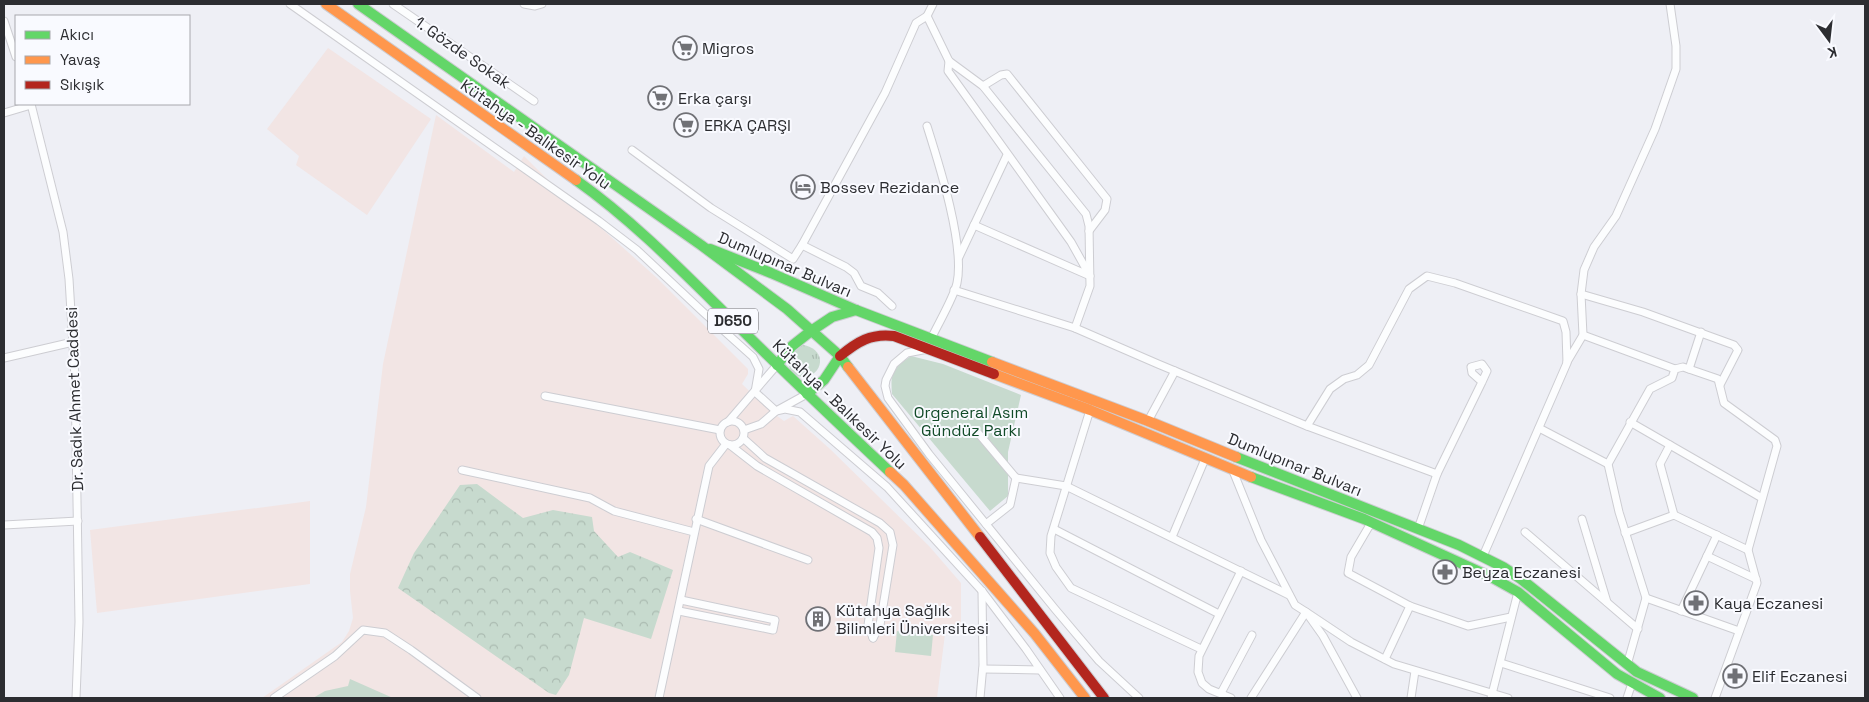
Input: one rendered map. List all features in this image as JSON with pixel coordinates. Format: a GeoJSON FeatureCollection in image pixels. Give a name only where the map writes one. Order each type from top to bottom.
{"type":"FeatureCollection","features":[{"type":"Feature","properties":{"kind":"main road","name":"Kütahya - Balıkesir Yolu"},"geometry":{"type":"LineString","coordinates":[[326,4],[601,198],[656,245],[777,365],[802,397],[904,485],[1035,634],[1085,698]]}},
{"type":"Feature","properties":{"kind":"main road","name":"Kütahya - Balıkesir Yolu"},"geometry":{"type":"LineString","coordinates":[[358,4],[701,245],[781,304],[840,356],[1104,698]]}},
{"type":"Feature","properties":{"kind":"main road","name":"Dumlupınar Bulvarı"},"geometry":{"type":"LineString","coordinates":[[701,245],[772,273],[930,344],[1204,459],[1371,523],[1491,577],[1518,592],[1617,674],[1660,698]]}},
{"type":"Feature","properties":{"kind":"main road","name":"Dumlupınar Bulvarı"},"geometry":{"type":"LineString","coordinates":[[777,365],[792,346],[821,321],[836,314],[856,310]]}},
{"type":"Feature","properties":{"kind":"main road","name":"Dumlupınar Bulvarı"},"geometry":{"type":"LineString","coordinates":[[802,397],[824,380],[840,356],[862,339],[877,334],[930,344],[1004,365],[1459,545],[1482,556],[1520,579],[1627,665],[1648,679],[1693,698]]}},
{"type":"Feature","properties":{"kind":"street"},"geometry":{"type":"LineString","coordinates":[[290,4],[599,221],[637,250],[753,357],[759,369],[755,392]]}},
{"type":"Feature","properties":{"kind":"street","name":"1. Gözde Sokak"},"geometry":{"type":"LineString","coordinates":[[393,4],[534,101]]}},
{"type":"Feature","properties":{"kind":"street"},"geometry":{"type":"LineString","coordinates":[[524,4],[535,6],[542,4]]}},
{"type":"Feature","properties":{"kind":"street"},"geometry":{"type":"LineString","coordinates":[[632,150],[711,208],[793,259],[885,93],[916,23],[928,16],[932,4]]}},
{"type":"Feature","properties":{"kind":"street"},"geometry":{"type":"LineString","coordinates":[[1482,556],[1567,363],[1583,335],[1582,294],[1584,270],[1594,247],[1616,216],[1655,130],[1676,69],[1676,46],[1670,4]]}},
{"type":"Feature","properties":{"kind":"street"},"geometry":{"type":"LineString","coordinates":[[928,16],[949,61],[983,86],[1086,214],[1089,231],[1090,286],[1075,328]]}},
{"type":"Feature","properties":{"kind":"street"},"geometry":{"type":"LineString","coordinates":[[4,21],[15,54]]}},
{"type":"Feature","properties":{"kind":"street"},"geometry":{"type":"LineString","coordinates":[[949,61],[948,71],[1071,242],[1090,276]]}},
{"type":"Feature","properties":{"kind":"street"},"geometry":{"type":"LineString","coordinates":[[983,86],[1001,75],[1007,74],[1107,198],[1106,210],[1089,231]]}},
{"type":"Feature","properties":{"kind":"street"},"geometry":{"type":"LineString","coordinates":[[4,113],[28,105]]}},
{"type":"Feature","properties":{"kind":"street","name":"Dr. Sadık Ahmet Caddesi"},"geometry":{"type":"LineString","coordinates":[[31,105],[63,232],[69,279],[73,342],[78,521],[79,622],[76,698]]}},
{"type":"Feature","properties":{"kind":"street"},"geometry":{"type":"LineString","coordinates":[[927,126],[950,212],[959,258],[957,284],[930,344],[907,353],[894,364],[886,380],[885,386],[888,398],[929,454],[1098,661],[1139,698]]}},
{"type":"Feature","properties":{"kind":"street"},"geometry":{"type":"LineString","coordinates":[[959,258],[1007,155]]}},
{"type":"Feature","properties":{"kind":"street"},"geometry":{"type":"LineString","coordinates":[[974,225],[1090,276]]}},
{"type":"Feature","properties":{"kind":"street"},"geometry":{"type":"LineString","coordinates":[[802,245],[846,267],[854,273],[861,286],[878,294],[892,306]]}},
{"type":"Feature","properties":{"kind":"street"},"geometry":{"type":"LineString","coordinates":[[1307,426],[1330,389],[1344,379],[1358,375],[1369,365],[1409,289],[1427,276],[1455,283],[1563,321],[1566,332],[1567,363]]}},
{"type":"Feature","properties":{"kind":"street"},"geometry":{"type":"LineString","coordinates":[[954,290],[1075,328],[1307,426],[1437,474]]}},
{"type":"Feature","properties":{"kind":"street"},"geometry":{"type":"LineString","coordinates":[[1582,294],[1642,312],[1734,345],[1738,350],[1720,385]]}},
{"type":"Feature","properties":{"kind":"street"},"geometry":{"type":"LineString","coordinates":[[1689,369],[1701,332]]}},
{"type":"Feature","properties":{"kind":"street"},"geometry":{"type":"LineString","coordinates":[[1583,335],[1676,369],[1683,367],[1718,379],[1724,402],[1775,440],[1777,446],[1748,550],[1757,583],[1715,698]]}},
{"type":"Feature","properties":{"kind":"street"},"geometry":{"type":"LineString","coordinates":[[4,358],[73,342]]}},
{"type":"Feature","properties":{"kind":"street"},"geometry":{"type":"LineString","coordinates":[[728,422],[736,422],[743,434],[765,458],[865,514],[890,532],[893,544],[880,625],[873,638],[868,625],[879,548],[877,538],[872,532],[757,466],[720,438],[722,426],[728,422],[777,365]]}},
{"type":"Feature","properties":{"kind":"street"},"geometry":{"type":"LineString","coordinates":[[1627,665],[1646,598],[1625,533],[1608,464],[1650,389],[1672,378],[1676,369]]}},
{"type":"Feature","properties":{"kind":"street"},"geometry":{"type":"LineString","coordinates":[[1148,421],[1174,371]]}},
{"type":"Feature","properties":{"kind":"street"},"geometry":{"type":"LineString","coordinates":[[1418,529],[1437,474],[1482,382]]}},
{"type":"Feature","properties":{"kind":"street"},"geometry":{"type":"LineString","coordinates":[[755,392],[776,411]]}},
{"type":"Feature","properties":{"kind":"street"},"geometry":{"type":"LineString","coordinates":[[545,396],[720,430]]}},
{"type":"Feature","properties":{"kind":"street"},"geometry":{"type":"LineString","coordinates":[[658,698],[679,611],[696,519],[709,466],[728,445],[737,444],[743,434],[761,424],[776,411],[802,397]]}},
{"type":"Feature","properties":{"kind":"street"},"geometry":{"type":"LineString","coordinates":[[800,412],[802,397]]}},
{"type":"Feature","properties":{"kind":"street"},"geometry":{"type":"LineString","coordinates":[[776,411],[785,409],[800,412],[887,487],[982,591],[1060,698]]}},
{"type":"Feature","properties":{"kind":"street"},"geometry":{"type":"LineString","coordinates":[[1090,410],[1051,536],[1050,553],[1056,567],[1071,588],[1201,650]]}},
{"type":"Feature","properties":{"kind":"street"},"geometry":{"type":"LineString","coordinates":[[1630,422],[1762,498]]}},
{"type":"Feature","properties":{"kind":"street"},"geometry":{"type":"LineString","coordinates":[[1539,428],[1608,464]]}},
{"type":"Feature","properties":{"kind":"street"},"geometry":{"type":"LineString","coordinates":[[979,434],[1016,478],[1066,486],[1289,595]]}},
{"type":"Feature","properties":{"kind":"street"},"geometry":{"type":"LineString","coordinates":[[1670,445],[1660,464],[1674,515]]}},
{"type":"Feature","properties":{"kind":"street"},"geometry":{"type":"LineString","coordinates":[[1172,537],[1204,459]]}},
{"type":"Feature","properties":{"kind":"street"},"geometry":{"type":"LineString","coordinates":[[462,470],[526,482],[590,498],[614,511],[694,532]]}},
{"type":"Feature","properties":{"kind":"street"},"geometry":{"type":"LineString","coordinates":[[1233,471],[1260,540],[1295,605],[1351,642],[1386,659],[1491,696],[1508,698]]}},
{"type":"Feature","properties":{"kind":"street"},"geometry":{"type":"LineString","coordinates":[[986,524],[1010,505],[1016,478]]}},
{"type":"Feature","properties":{"kind":"street"},"geometry":{"type":"LineString","coordinates":[[1625,533],[1674,515],[1748,550]]}},
{"type":"Feature","properties":{"kind":"street"},"geometry":{"type":"LineString","coordinates":[[696,519],[808,560]]}},
{"type":"Feature","properties":{"kind":"street"},"geometry":{"type":"LineString","coordinates":[[1582,519],[1607,602]]}},
{"type":"Feature","properties":{"kind":"street"},"geometry":{"type":"LineString","coordinates":[[4,525],[78,521]]}},
{"type":"Feature","properties":{"kind":"street"},"geometry":{"type":"LineString","coordinates":[[1371,523],[1350,557],[1348,572],[1410,606],[1468,626],[1511,616]]}},
{"type":"Feature","properties":{"kind":"street"},"geometry":{"type":"LineString","coordinates":[[1054,529],[1219,614]]}},
{"type":"Feature","properties":{"kind":"street"},"geometry":{"type":"LineString","coordinates":[[1525,532],[1638,629]]}},
{"type":"Feature","properties":{"kind":"street"},"geometry":{"type":"LineString","coordinates":[[1681,611],[1717,536]]}},
{"type":"Feature","properties":{"kind":"street"},"geometry":{"type":"LineString","coordinates":[[1707,556],[1756,579]]}},
{"type":"Feature","properties":{"kind":"street"},"geometry":{"type":"LineString","coordinates":[[1231,698],[1208,689],[1202,683],[1198,672],[1199,656],[1241,571]]}},
{"type":"Feature","properties":{"kind":"street"},"geometry":{"type":"LineString","coordinates":[[980,698],[983,670],[982,591]]}},
{"type":"Feature","properties":{"kind":"street"},"geometry":{"type":"LineString","coordinates":[[1491,696],[1518,592]]}},
{"type":"Feature","properties":{"kind":"street"},"geometry":{"type":"LineString","coordinates":[[1646,598],[1739,631]]}},
{"type":"Feature","properties":{"kind":"street"},"geometry":{"type":"LineString","coordinates":[[679,611],[773,630],[775,620],[681,600]]}},
{"type":"Feature","properties":{"kind":"street"},"geometry":{"type":"LineString","coordinates":[[1386,659],[1410,606]]}},
{"type":"Feature","properties":{"kind":"street"},"geometry":{"type":"LineString","coordinates":[[1251,698],[1306,612]]}},
{"type":"Feature","properties":{"kind":"street"},"geometry":{"type":"LineString","coordinates":[[1306,612],[1323,636],[1357,698]]}},
{"type":"Feature","properties":{"kind":"street"},"geometry":{"type":"LineString","coordinates":[[276,697],[335,656],[363,630],[371,630],[385,633],[477,698]]}},
{"type":"Feature","properties":{"kind":"street"},"geometry":{"type":"LineString","coordinates":[[1221,693],[1252,635]]}},
{"type":"Feature","properties":{"kind":"street"},"geometry":{"type":"LineString","coordinates":[[1501,663],[1610,698]]}},
{"type":"Feature","properties":{"kind":"street"},"geometry":{"type":"LineString","coordinates":[[983,670],[1040,670]]}},
{"type":"Feature","properties":{"kind":"street"},"geometry":{"type":"LineString","coordinates":[[1410,698],[1415,670]]}},
{"type":"Feature","properties":{"kind":"street"},"geometry":{"type":"LineString","coordinates":[[1627,698],[1632,683]]}},
{"type":"Feature","properties":{"kind":"shaded area"},"geometry":{"type":"Polygon","coordinates":[[[328,48],[431,119],[367,215],[296,165],[299,156],[267,129],[328,48]]]}},
{"type":"Feature","properties":{"kind":"shaded area"},"geometry":{"type":"Polygon","coordinates":[[[436,115],[514,172],[524,156],[553,185],[657,278],[748,369],[748,374],[742,384],[769,410],[784,421],[793,416],[830,449],[929,546],[961,583],[961,625],[957,632],[945,634],[937,698],[262,698],[342,642],[349,631],[353,618],[350,574],[366,507],[383,364],[436,115]]]}},
{"type":"Feature","properties":{"kind":"shaded area"},"geometry":{"type":"Polygon","coordinates":[[[310,501],[310,584],[97,613],[90,530],[310,501]]]}},
{"type":"Feature","properties":{"kind":"green space"},"geometry":{"type":"Polygon","coordinates":[[[802,345],[815,350],[820,360],[817,370],[805,378],[793,372],[787,359],[802,345]]]}},
{"type":"Feature","properties":{"kind":"green space","name":"Orgeneral Asım Gündüz Parkı"},"geometry":{"type":"Polygon","coordinates":[[[911,356],[943,364],[1021,395],[1008,452],[1008,496],[990,511],[892,394],[894,371],[911,356]]]}},
{"type":"Feature","properties":{"kind":"green space"},"geometry":{"type":"Polygon","coordinates":[[[477,484],[523,518],[553,510],[592,517],[594,531],[618,557],[630,552],[673,570],[651,639],[584,618],[569,675],[556,695],[549,693],[398,588],[414,553],[460,485],[477,484]]]}},
{"type":"Feature","properties":{"kind":"green space"},"geometry":{"type":"Polygon","coordinates":[[[897,631],[933,635],[931,656],[895,652],[897,631]]]}},
{"type":"Feature","properties":{"kind":"green space"},"geometry":{"type":"Polygon","coordinates":[[[350,679],[393,698],[313,698],[325,691],[348,686],[350,679]]]}},
{"type":"Feature","properties":{"kind":"traffic: fast"},"geometry":{"type":"LineString","coordinates":[[358,4],[701,245],[787,309],[840,356],[848,367]]}},
{"type":"Feature","properties":{"kind":"traffic: fast"},"geometry":{"type":"LineString","coordinates":[[576,180],[619,213],[659,249],[890,472]]}},
{"type":"Feature","properties":{"kind":"traffic: fast"},"geometry":{"type":"LineString","coordinates":[[710,249],[856,310],[992,362]]}},
{"type":"Feature","properties":{"kind":"traffic: fast"},"geometry":{"type":"LineString","coordinates":[[811,331],[832,317],[856,310]]}},
{"type":"Feature","properties":{"kind":"traffic: fast"},"geometry":{"type":"LineString","coordinates":[[777,365],[792,346],[811,331]]}},
{"type":"Feature","properties":{"kind":"traffic: fast"},"geometry":{"type":"LineString","coordinates":[[807,394],[824,380],[840,356]]}},
{"type":"Feature","properties":{"kind":"traffic: fast"},"geometry":{"type":"LineString","coordinates":[[1236,457],[1459,545],[1503,567],[1521,579],[1637,672],[1693,698]]}},
{"type":"Feature","properties":{"kind":"traffic: fast"},"geometry":{"type":"LineString","coordinates":[[1251,477],[1364,519],[1491,577],[1518,592],[1617,674],[1660,698]]}},
{"type":"Feature","properties":{"kind":"traffic: slow"},"geometry":{"type":"LineString","coordinates":[[326,4],[576,180]]}},
{"type":"Feature","properties":{"kind":"traffic: slow"},"geometry":{"type":"LineString","coordinates":[[992,362],[1148,421],[1236,457]]}},
{"type":"Feature","properties":{"kind":"traffic: slow"},"geometry":{"type":"LineString","coordinates":[[848,367],[980,537]]}},
{"type":"Feature","properties":{"kind":"traffic: slow"},"geometry":{"type":"LineString","coordinates":[[994,374],[1090,410],[1251,477]]}},
{"type":"Feature","properties":{"kind":"traffic: slow"},"geometry":{"type":"LineString","coordinates":[[890,472],[904,485],[1035,634],[1085,698]]}},
{"type":"Feature","properties":{"kind":"traffic: jam"},"geometry":{"type":"LineString","coordinates":[[840,356],[871,337],[886,335],[894,336],[994,374]]}},
{"type":"Feature","properties":{"kind":"traffic: jam"},"geometry":{"type":"LineString","coordinates":[[980,537],[1104,698]]}},
{"type":"Feature","properties":{"kind":"place","name":"Migros"},"geometry":{"type":"Point","coordinates":[685,48]}},
{"type":"Feature","properties":{"kind":"place","name":"Erka çarşı"},"geometry":{"type":"Point","coordinates":[660,98]}},
{"type":"Feature","properties":{"kind":"place","name":"ERKA ÇARŞI"},"geometry":{"type":"Point","coordinates":[686,125]}},
{"type":"Feature","properties":{"kind":"place","name":"Bossev Rezidance"},"geometry":{"type":"Point","coordinates":[803,187]}},
{"type":"Feature","properties":{"kind":"place","name":"Beyza Eczanesi"},"geometry":{"type":"Point","coordinates":[1445,572]}},
{"type":"Feature","properties":{"kind":"place","name":"Kaya Eczanesi"},"geometry":{"type":"Point","coordinates":[1696,603]}},
{"type":"Feature","properties":{"kind":"place","name":"Kütahya Sağlık Bilimleri Üniversitesi"},"geometry":{"type":"Point","coordinates":[818,619]}},
{"type":"Feature","properties":{"kind":"place","name":"Elif Eczanesi"},"geometry":{"type":"Point","coordinates":[1735,676]}}]}
